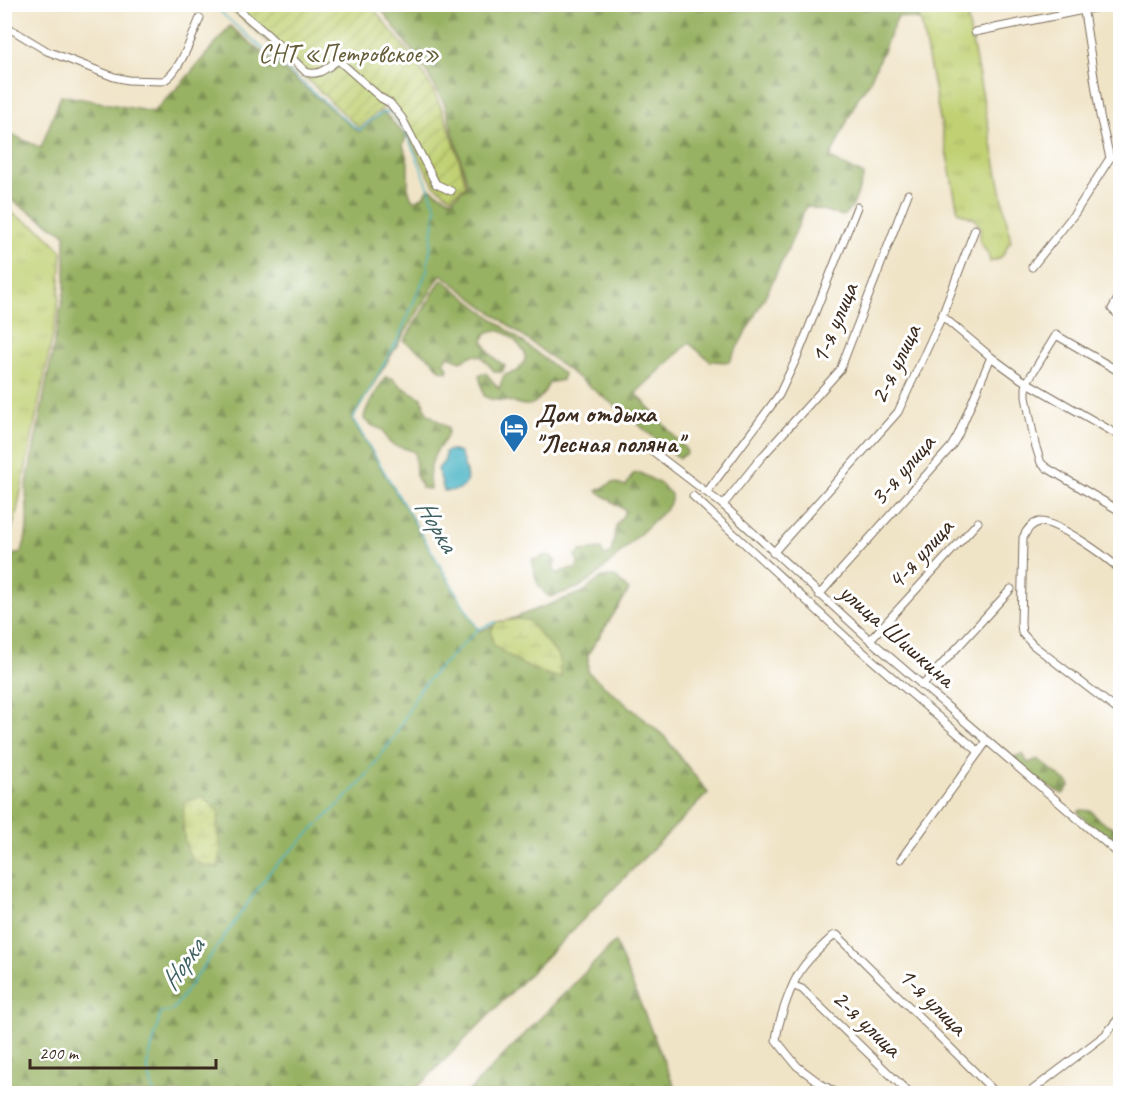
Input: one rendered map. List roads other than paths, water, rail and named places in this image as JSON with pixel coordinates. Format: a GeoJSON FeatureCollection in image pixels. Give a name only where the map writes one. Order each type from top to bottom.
{"type":"FeatureCollection","features":[{"type":"Feature","properties":{"kind":"street"},"geometry":{"type":"LineString","coordinates":[[232,4],[306,72],[318,74],[339,60],[381,98],[390,103],[405,123],[436,184],[451,191]]}},
{"type":"Feature","properties":{"kind":"street"},"geometry":{"type":"LineString","coordinates":[[975,32],[1084,12],[1113,4]]}},
{"type":"Feature","properties":{"kind":"street"},"geometry":{"type":"LineString","coordinates":[[1032,267],[1075,213],[1110,158],[1100,116],[1084,12]]}},
{"type":"Feature","properties":{"kind":"street"},"geometry":{"type":"LineString","coordinates":[[4,26],[47,51],[114,77],[128,80],[162,81],[167,80],[176,70],[200,18]]}},
{"type":"Feature","properties":{"kind":"street","name":"1-я улица"},"geometry":{"type":"LineString","coordinates":[[723,505],[760,459],[840,370],[908,194]]}},
{"type":"Feature","properties":{"kind":"street"},"geometry":{"type":"LineString","coordinates":[[707,492],[779,395],[798,355],[857,207]]}},
{"type":"Feature","properties":{"kind":"street","name":"2-я улица"},"geometry":{"type":"LineString","coordinates":[[773,553],[892,421],[942,316],[975,230]]}},
{"type":"Feature","properties":{"kind":"street"},"geometry":{"type":"LineString","coordinates":[[1120,295],[1112,309],[1120,316]]}},
{"type":"Feature","properties":{"kind":"street"},"geometry":{"type":"LineString","coordinates":[[942,316],[991,357],[1027,382],[1120,436]]}},
{"type":"Feature","properties":{"kind":"street"},"geometry":{"type":"LineString","coordinates":[[1120,372],[1056,334],[1027,382],[1026,397],[1041,463],[1120,511]]}},
{"type":"Feature","properties":{"kind":"street","name":"3-я улица"},"geometry":{"type":"LineString","coordinates":[[819,595],[951,447],[991,357]]}},
{"type":"Feature","properties":{"kind":"street","name":"улица Шишкина"},"geometry":{"type":"LineString","coordinates":[[646,446],[723,505],[819,595],[922,686],[1120,855]]}},
{"type":"Feature","properties":{"kind":"street"},"geometry":{"type":"LineString","coordinates":[[693,496],[849,640],[980,752]]}},
{"type":"Feature","properties":{"kind":"street","name":"4-я улица"},"geometry":{"type":"LineString","coordinates":[[870,640],[978,522]]}},
{"type":"Feature","properties":{"kind":"street"},"geometry":{"type":"LineString","coordinates":[[1120,570],[1085,544],[1050,524],[1036,523],[1030,526],[1023,538],[1022,633],[1033,645],[1120,712]]}},
{"type":"Feature","properties":{"kind":"street"},"geometry":{"type":"LineString","coordinates":[[922,686],[1011,589]]}},
{"type":"Feature","properties":{"kind":"street"},"geometry":{"type":"LineString","coordinates":[[902,859],[987,741]]}},
{"type":"Feature","properties":{"kind":"street","name":"1-я улица"},"geometry":{"type":"LineString","coordinates":[[794,986],[796,978],[812,956],[833,936],[840,937],[997,1094]]}},
{"type":"Feature","properties":{"kind":"street"},"geometry":{"type":"LineString","coordinates":[[794,986],[779,1025],[776,1040],[797,1066],[838,1094]]}},
{"type":"Feature","properties":{"kind":"street","name":"2-я улица"},"geometry":{"type":"LineString","coordinates":[[794,986],[802,989],[910,1094]]}},
{"type":"Feature","properties":{"kind":"street"},"geometry":{"type":"LineString","coordinates":[[1027,1094],[1105,1035],[1120,1017]]}},
{"type":"Feature","properties":{"kind":"water"},"geometry":{"type":"Polygon","coordinates":[[[451,450],[460,453],[467,480],[461,488],[444,491],[438,469],[445,460],[445,452],[451,450]]]}},
{"type":"Feature","properties":{"kind":"waterway","name":"Норка"},"geometry":{"type":"LineString","coordinates":[[154,1094],[147,1066],[161,1012],[172,1011],[271,870],[359,785],[393,739],[419,691],[478,629],[353,419],[398,339],[427,271],[436,207],[419,163],[405,131],[391,112],[378,116],[360,130],[354,127],[227,18],[221,12],[222,4]]}},
{"type":"Feature","properties":{"kind":"waterway"},"geometry":{"type":"LineString","coordinates":[[478,629],[496,622]]}},
{"type":"Feature","properties":{"kind":"place","name":"Дом отдыха \"Лесная поляна\""},"geometry":{"type":"Point","coordinates":[514,454]}},
{"type":"Feature","properties":{"kind":"park label","name":"СНТ «Петровское»"},"geometry":{"type":"Point","coordinates":[349,53]}}]}
